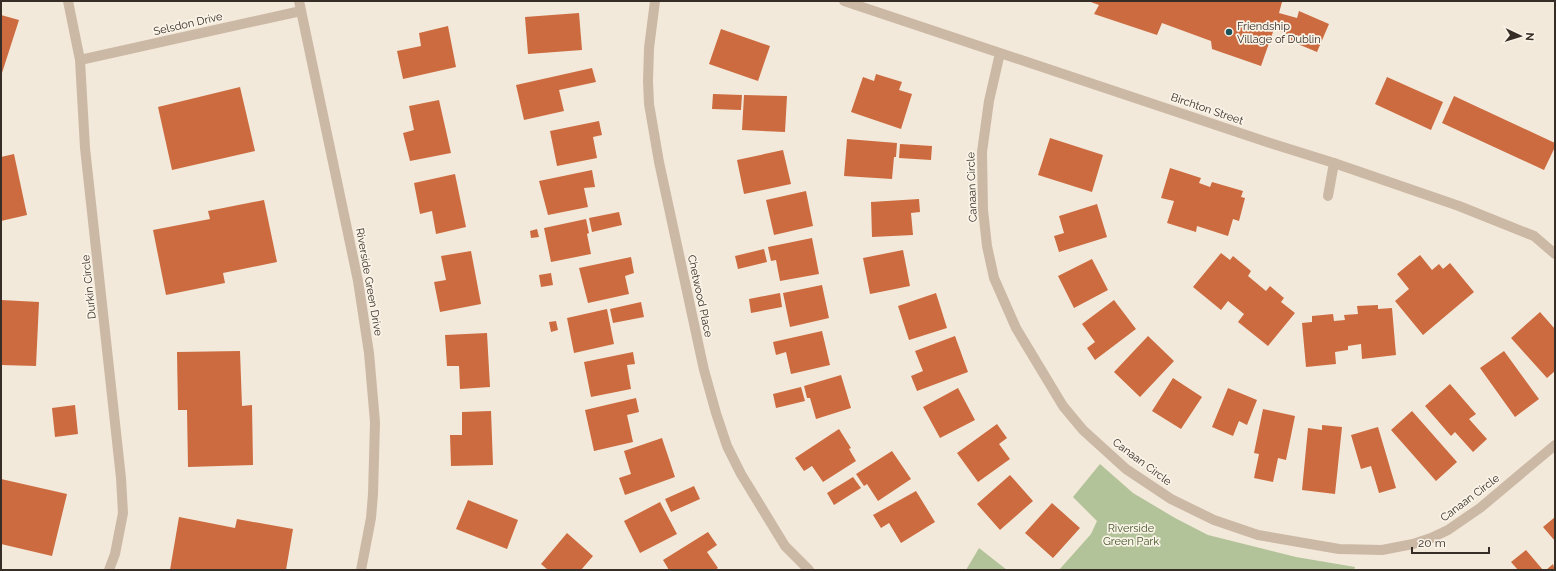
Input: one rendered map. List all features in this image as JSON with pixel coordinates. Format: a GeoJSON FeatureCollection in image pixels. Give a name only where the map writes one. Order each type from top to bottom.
{"type":"FeatureCollection","features":[{"type":"Feature","properties":{"kind":"street","name":"Durkin Circle"},"geometry":{"type":"LineString","coordinates":[[68,1],[80,60],[85,148],[122,485],[123,513],[115,554],[109,570]]}},
{"type":"Feature","properties":{"kind":"street","name":"Chetwood Place"},"geometry":{"type":"LineString","coordinates":[[655,1],[649,48],[649,104],[659,162],[704,370],[723,433],[740,474],[785,546],[809,570]]}},
{"type":"Feature","properties":{"kind":"street","name":"Birchton Street"},"geometry":{"type":"LineString","coordinates":[[844,1],[1334,163],[1459,206],[1534,236],[1555,254]]}},
{"type":"Feature","properties":{"kind":"street","name":"Selsdon Drive"},"geometry":{"type":"LineString","coordinates":[[80,60],[300,6]]}},
{"type":"Feature","properties":{"kind":"street","name":"Riverside Green Drive"},"geometry":{"type":"LineString","coordinates":[[300,6],[358,281],[369,353],[375,422],[373,494],[371,518],[361,570]]}},
{"type":"Feature","properties":{"kind":"street","name":"Canaan Circle"},"geometry":{"type":"LineString","coordinates":[[1000,53],[989,101],[982,152],[983,210],[987,246],[994,278],[1016,328],[1063,406],[1083,430],[1126,469],[1171,499],[1214,520],[1258,535],[1339,549],[1382,550],[1413,544],[1448,530],[1480,508],[1555,445]]}},
{"type":"Feature","properties":{"kind":"street"},"geometry":{"type":"LineString","coordinates":[[1328,196],[1334,163]]}},
{"type":"Feature","properties":{"kind":"green space","name":"Riverside Green Park"},"geometry":{"type":"Polygon","coordinates":[[[1100,464],[1133,493],[1175,518],[1208,535],[1296,557],[1355,567],[1354,570],[1059,570],[1091,534],[1097,521],[1073,497],[1100,464]]]}},
{"type":"Feature","properties":{"kind":"green space"},"geometry":{"type":"Polygon","coordinates":[[[979,548],[1007,570],[966,570],[979,548]]]}},
{"type":"Feature","properties":{"kind":"building","name":"Friendship Village of Dublin"},"geometry":{"type":"Polygon","coordinates":[[[1088,1],[1281,1],[1279,13],[1297,18],[1299,11],[1329,24],[1317,52],[1288,40],[1289,35],[1274,29],[1261,66],[1212,49],[1211,41],[1162,23],[1157,35],[1094,14],[1099,5],[1088,1]]]}},
{"type":"Feature","properties":{"kind":"building"},"geometry":{"type":"Polygon","coordinates":[[[579,13],[582,50],[528,54],[525,17],[579,13]]]}},
{"type":"Feature","properties":{"kind":"building"},"geometry":{"type":"Polygon","coordinates":[[[1,15],[19,20],[1,76],[1,15]]]}},
{"type":"Feature","properties":{"kind":"building"},"geometry":{"type":"Polygon","coordinates":[[[448,26],[456,67],[403,79],[397,51],[421,46],[419,33],[448,26]]]}},
{"type":"Feature","properties":{"kind":"building"},"geometry":{"type":"Polygon","coordinates":[[[721,29],[770,46],[758,81],[709,64],[721,29]]]}},
{"type":"Feature","properties":{"kind":"building"},"geometry":{"type":"Polygon","coordinates":[[[592,68],[596,82],[559,90],[564,111],[524,120],[516,85],[592,68]]]}},
{"type":"Feature","properties":{"kind":"building"},"geometry":{"type":"Polygon","coordinates":[[[876,74],[902,82],[899,90],[912,94],[901,129],[851,112],[863,77],[874,81],[876,74]]]}},
{"type":"Feature","properties":{"kind":"building"},"geometry":{"type":"Polygon","coordinates":[[[1387,77],[1443,102],[1431,130],[1375,104],[1387,77]]]}},
{"type":"Feature","properties":{"kind":"building"},"geometry":{"type":"Polygon","coordinates":[[[240,87],[255,151],[172,170],[158,107],[240,87]]]}},
{"type":"Feature","properties":{"kind":"building"},"geometry":{"type":"Polygon","coordinates":[[[713,94],[742,95],[741,110],[712,109],[713,94]]]}},
{"type":"Feature","properties":{"kind":"building"},"geometry":{"type":"Polygon","coordinates":[[[744,95],[787,96],[785,132],[742,130],[744,95]]]}},
{"type":"Feature","properties":{"kind":"building"},"geometry":{"type":"Polygon","coordinates":[[[1454,96],[1555,143],[1555,147],[1544,170],[1442,123],[1454,96]]]}},
{"type":"Feature","properties":{"kind":"building"},"geometry":{"type":"Polygon","coordinates":[[[439,100],[451,153],[410,161],[403,133],[414,130],[409,106],[439,100]]]}},
{"type":"Feature","properties":{"kind":"building"},"geometry":{"type":"Polygon","coordinates":[[[599,121],[602,135],[593,137],[597,158],[557,166],[550,131],[599,121]]]}},
{"type":"Feature","properties":{"kind":"building"},"geometry":{"type":"Polygon","coordinates":[[[1050,138],[1103,155],[1092,192],[1038,175],[1050,138]]]}},
{"type":"Feature","properties":{"kind":"building"},"geometry":{"type":"Polygon","coordinates":[[[847,139],[897,143],[892,179],[844,176],[847,139]]]}},
{"type":"Feature","properties":{"kind":"building"},"geometry":{"type":"Polygon","coordinates":[[[900,144],[932,146],[931,160],[899,158],[900,144]]]}},
{"type":"Feature","properties":{"kind":"building"},"geometry":{"type":"Polygon","coordinates":[[[783,150],[791,184],[744,194],[737,160],[783,150]]]}},
{"type":"Feature","properties":{"kind":"building"},"geometry":{"type":"Polygon","coordinates":[[[14,154],[27,215],[1,221],[1,157],[14,154]]]}},
{"type":"Feature","properties":{"kind":"building"},"geometry":{"type":"Polygon","coordinates":[[[1170,168],[1201,178],[1199,183],[1210,187],[1212,182],[1243,191],[1241,197],[1245,198],[1239,221],[1233,219],[1228,236],[1197,226],[1196,232],[1167,223],[1174,201],[1161,198],[1170,168]]]}},
{"type":"Feature","properties":{"kind":"building"},"geometry":{"type":"Polygon","coordinates":[[[592,170],[595,187],[584,188],[588,207],[548,215],[539,181],[592,170]]]}},
{"type":"Feature","properties":{"kind":"building"},"geometry":{"type":"Polygon","coordinates":[[[455,174],[466,227],[436,234],[432,211],[420,214],[414,183],[455,174]]]}},
{"type":"Feature","properties":{"kind":"building"},"geometry":{"type":"Polygon","coordinates":[[[806,191],[813,226],[774,235],[766,200],[806,191]]]}},
{"type":"Feature","properties":{"kind":"building"},"geometry":{"type":"Polygon","coordinates":[[[919,199],[920,212],[911,213],[913,235],[872,237],[871,202],[919,199]]]}},
{"type":"Feature","properties":{"kind":"building"},"geometry":{"type":"Polygon","coordinates":[[[264,200],[277,262],[223,273],[225,283],[166,295],[153,230],[210,219],[208,211],[264,200]]]}},
{"type":"Feature","properties":{"kind":"building"},"geometry":{"type":"Polygon","coordinates":[[[1097,204],[1107,237],[1059,252],[1054,236],[1064,233],[1059,216],[1097,204]]]}},
{"type":"Feature","properties":{"kind":"building"},"geometry":{"type":"Polygon","coordinates":[[[619,212],[622,225],[592,232],[589,218],[619,212]]]}},
{"type":"Feature","properties":{"kind":"building"},"geometry":{"type":"Polygon","coordinates":[[[586,219],[591,254],[551,262],[544,228],[586,219]]]}},
{"type":"Feature","properties":{"kind":"building"},"geometry":{"type":"Polygon","coordinates":[[[537,229],[539,237],[531,238],[530,231],[537,229]]]}},
{"type":"Feature","properties":{"kind":"building"},"geometry":{"type":"Polygon","coordinates":[[[812,238],[819,274],[780,281],[776,260],[771,261],[768,247],[812,238]]]}},
{"type":"Feature","properties":{"kind":"building"},"geometry":{"type":"Polygon","coordinates":[[[764,249],[767,262],[738,269],[735,256],[764,249]]]}},
{"type":"Feature","properties":{"kind":"building"},"geometry":{"type":"Polygon","coordinates":[[[903,250],[910,286],[870,294],[863,258],[903,250]]]}},
{"type":"Feature","properties":{"kind":"building"},"geometry":{"type":"Polygon","coordinates":[[[471,251],[481,304],[440,312],[434,282],[446,280],[441,256],[471,251]]]}},
{"type":"Feature","properties":{"kind":"building"},"geometry":{"type":"Polygon","coordinates":[[[1221,253],[1230,260],[1233,256],[1251,271],[1248,276],[1266,291],[1270,286],[1284,298],[1281,302],[1295,313],[1268,346],[1238,322],[1244,314],[1228,301],[1221,310],[1193,287],[1221,253]]]}},
{"type":"Feature","properties":{"kind":"building"},"geometry":{"type":"Polygon","coordinates":[[[1420,255],[1432,270],[1439,264],[1443,269],[1450,263],[1474,292],[1423,335],[1395,301],[1409,289],[1397,274],[1420,255]]]}},
{"type":"Feature","properties":{"kind":"building"},"geometry":{"type":"Polygon","coordinates":[[[631,257],[634,273],[625,276],[629,294],[588,303],[579,268],[631,257]]]}},
{"type":"Feature","properties":{"kind":"building"},"geometry":{"type":"Polygon","coordinates":[[[1092,259],[1108,290],[1074,308],[1058,276],[1092,259]]]}},
{"type":"Feature","properties":{"kind":"building"},"geometry":{"type":"Polygon","coordinates":[[[551,273],[553,285],[541,287],[539,275],[551,273]]]}},
{"type":"Feature","properties":{"kind":"building"},"geometry":{"type":"Polygon","coordinates":[[[822,285],[829,318],[790,327],[783,293],[822,285]]]}},
{"type":"Feature","properties":{"kind":"building"},"geometry":{"type":"Polygon","coordinates":[[[780,293],[782,307],[751,313],[749,299],[780,293]]]}},
{"type":"Feature","properties":{"kind":"building"},"geometry":{"type":"Polygon","coordinates":[[[936,293],[947,328],[909,340],[898,306],[936,293]]]}},
{"type":"Feature","properties":{"kind":"building"},"geometry":{"type":"Polygon","coordinates":[[[1,300],[39,302],[36,366],[1,365],[1,300]]]}},
{"type":"Feature","properties":{"kind":"building"},"geometry":{"type":"Polygon","coordinates":[[[1114,300],[1136,329],[1095,360],[1087,348],[1095,342],[1082,324],[1114,300]]]}},
{"type":"Feature","properties":{"kind":"building"},"geometry":{"type":"Polygon","coordinates":[[[641,302],[644,317],[613,323],[610,309],[641,302]]]}},
{"type":"Feature","properties":{"kind":"building"},"geometry":{"type":"Polygon","coordinates":[[[1378,305],[1378,309],[1392,308],[1396,355],[1362,359],[1361,344],[1348,346],[1348,350],[1335,352],[1336,364],[1306,367],[1302,323],[1312,322],[1312,316],[1333,314],[1334,321],[1345,320],[1344,315],[1358,314],[1357,306],[1378,305]]]}},
{"type":"Feature","properties":{"kind":"building"},"geometry":{"type":"Polygon","coordinates":[[[607,309],[614,344],[574,353],[567,318],[607,309]]]}},
{"type":"Feature","properties":{"kind":"building"},"geometry":{"type":"Polygon","coordinates":[[[1540,312],[1555,329],[1555,371],[1547,378],[1511,338],[1540,312]]]}},
{"type":"Feature","properties":{"kind":"building"},"geometry":{"type":"Polygon","coordinates":[[[556,321],[558,330],[551,332],[549,322],[556,321]]]}},
{"type":"Feature","properties":{"kind":"building"},"geometry":{"type":"Polygon","coordinates":[[[822,331],[830,365],[791,374],[786,352],[776,355],[773,342],[822,331]]]}},
{"type":"Feature","properties":{"kind":"building"},"geometry":{"type":"Polygon","coordinates":[[[487,333],[490,387],[460,389],[459,366],[447,366],[445,335],[487,333]]]}},
{"type":"Feature","properties":{"kind":"building"},"geometry":{"type":"Polygon","coordinates":[[[955,336],[968,372],[917,391],[911,376],[923,371],[915,351],[955,336]]]}},
{"type":"Feature","properties":{"kind":"building"},"geometry":{"type":"Polygon","coordinates":[[[1148,336],[1174,361],[1140,397],[1114,372],[1148,336]]]}},
{"type":"Feature","properties":{"kind":"building"},"geometry":{"type":"Polygon","coordinates":[[[240,351],[242,406],[252,405],[253,465],[188,467],[187,410],[178,410],[177,352],[240,351]]]}},
{"type":"Feature","properties":{"kind":"building"},"geometry":{"type":"Polygon","coordinates":[[[1504,351],[1539,399],[1515,417],[1480,368],[1504,351]]]}},
{"type":"Feature","properties":{"kind":"building"},"geometry":{"type":"Polygon","coordinates":[[[633,352],[635,364],[627,365],[631,389],[591,397],[584,362],[633,352]]]}},
{"type":"Feature","properties":{"kind":"building"},"geometry":{"type":"Polygon","coordinates":[[[841,375],[851,408],[816,419],[810,398],[807,398],[804,386],[841,375]]]}},
{"type":"Feature","properties":{"kind":"building"},"geometry":{"type":"Polygon","coordinates":[[[1173,378],[1202,397],[1181,429],[1152,411],[1173,378]]]}},
{"type":"Feature","properties":{"kind":"building"},"geometry":{"type":"Polygon","coordinates":[[[1450,384],[1476,414],[1469,419],[1487,439],[1473,452],[1455,432],[1451,436],[1425,406],[1450,384]]]}},
{"type":"Feature","properties":{"kind":"building"},"geometry":{"type":"Polygon","coordinates":[[[801,387],[805,401],[776,408],[773,394],[801,387]]]}},
{"type":"Feature","properties":{"kind":"building"},"geometry":{"type":"Polygon","coordinates":[[[958,388],[975,420],[940,438],[923,407],[958,388]]]}},
{"type":"Feature","properties":{"kind":"building"},"geometry":{"type":"Polygon","coordinates":[[[1228,388],[1257,400],[1247,425],[1239,421],[1233,436],[1212,427],[1228,388]]]}},
{"type":"Feature","properties":{"kind":"building"},"geometry":{"type":"Polygon","coordinates":[[[636,398],[639,412],[627,415],[633,442],[594,451],[585,410],[636,398]]]}},
{"type":"Feature","properties":{"kind":"building"},"geometry":{"type":"Polygon","coordinates":[[[75,405],[78,434],[55,437],[52,408],[75,405]]]}},
{"type":"Feature","properties":{"kind":"building"},"geometry":{"type":"Polygon","coordinates":[[[1263,409],[1295,416],[1286,460],[1278,458],[1273,482],[1254,478],[1259,454],[1254,453],[1263,409]]]}},
{"type":"Feature","properties":{"kind":"building"},"geometry":{"type":"Polygon","coordinates":[[[491,411],[493,465],[451,466],[450,435],[462,435],[462,412],[491,411]]]}},
{"type":"Feature","properties":{"kind":"building"},"geometry":{"type":"Polygon","coordinates":[[[1412,411],[1457,462],[1436,481],[1391,430],[1412,411]]]}},
{"type":"Feature","properties":{"kind":"building"},"geometry":{"type":"Polygon","coordinates":[[[997,424],[1007,438],[999,444],[1010,459],[978,482],[957,453],[997,424]]]}},
{"type":"Feature","properties":{"kind":"building"},"geometry":{"type":"Polygon","coordinates":[[[1322,425],[1342,427],[1335,494],[1302,490],[1308,428],[1322,430],[1322,425]]]}},
{"type":"Feature","properties":{"kind":"building"},"geometry":{"type":"Polygon","coordinates":[[[1378,427],[1396,488],[1379,493],[1371,466],[1361,469],[1351,435],[1378,427]]]}},
{"type":"Feature","properties":{"kind":"building"},"geometry":{"type":"Polygon","coordinates":[[[839,429],[851,448],[849,449],[856,461],[823,482],[812,466],[804,471],[795,458],[839,429]]]}},
{"type":"Feature","properties":{"kind":"building"},"geometry":{"type":"Polygon","coordinates":[[[662,438],[675,477],[625,495],[619,478],[631,474],[624,451],[662,438]]]}},
{"type":"Feature","properties":{"kind":"building"},"geometry":{"type":"Polygon","coordinates":[[[892,451],[911,479],[878,501],[867,484],[864,486],[856,474],[892,451]]]}},
{"type":"Feature","properties":{"kind":"building"},"geometry":{"type":"Polygon","coordinates":[[[1010,475],[1033,501],[1000,530],[977,504],[1010,475]]]}},
{"type":"Feature","properties":{"kind":"building"},"geometry":{"type":"Polygon","coordinates":[[[853,477],[861,488],[834,505],[827,493],[853,477]]]}},
{"type":"Feature","properties":{"kind":"building"},"geometry":{"type":"Polygon","coordinates":[[[1,479],[67,494],[52,556],[1,544],[1,479]]]}},
{"type":"Feature","properties":{"kind":"building"},"geometry":{"type":"Polygon","coordinates":[[[694,486],[700,499],[671,512],[665,499],[694,486]]]}},
{"type":"Feature","properties":{"kind":"building"},"geometry":{"type":"Polygon","coordinates":[[[916,491],[935,522],[901,543],[889,523],[881,528],[873,515],[916,491]]]}},
{"type":"Feature","properties":{"kind":"building"},"geometry":{"type":"Polygon","coordinates":[[[468,500],[518,520],[507,549],[456,529],[468,500]]]}},
{"type":"Feature","properties":{"kind":"building"},"geometry":{"type":"Polygon","coordinates":[[[660,502],[677,534],[640,553],[624,521],[660,502]]]}},
{"type":"Feature","properties":{"kind":"building"},"geometry":{"type":"Polygon","coordinates":[[[1052,503],[1080,528],[1053,558],[1025,533],[1052,503]]]}},
{"type":"Feature","properties":{"kind":"building"},"geometry":{"type":"Polygon","coordinates":[[[179,517],[235,528],[237,519],[293,529],[286,570],[170,570],[179,517]]]}},
{"type":"Feature","properties":{"kind":"building"},"geometry":{"type":"Polygon","coordinates":[[[1555,517],[1555,541],[1543,527],[1555,517]]]}},
{"type":"Feature","properties":{"kind":"building"},"geometry":{"type":"Polygon","coordinates":[[[708,532],[717,545],[707,552],[718,568],[715,570],[669,570],[663,560],[708,532]]]}},
{"type":"Feature","properties":{"kind":"building"},"geometry":{"type":"Polygon","coordinates":[[[567,533],[593,556],[581,570],[548,570],[541,564],[567,533]]]}},
{"type":"Feature","properties":{"kind":"building"},"geometry":{"type":"Polygon","coordinates":[[[1526,550],[1543,570],[1518,570],[1511,562],[1526,550]]]}},
{"type":"Feature","properties":{"kind":"building"},"geometry":{"type":"Polygon","coordinates":[[[1553,564],[1555,570],[1546,570],[1553,564]]]}},
{"type":"Feature","properties":{"kind":"place","name":"Friendship Village of Dublin"},"geometry":{"type":"Point","coordinates":[1229,32]}}]}
